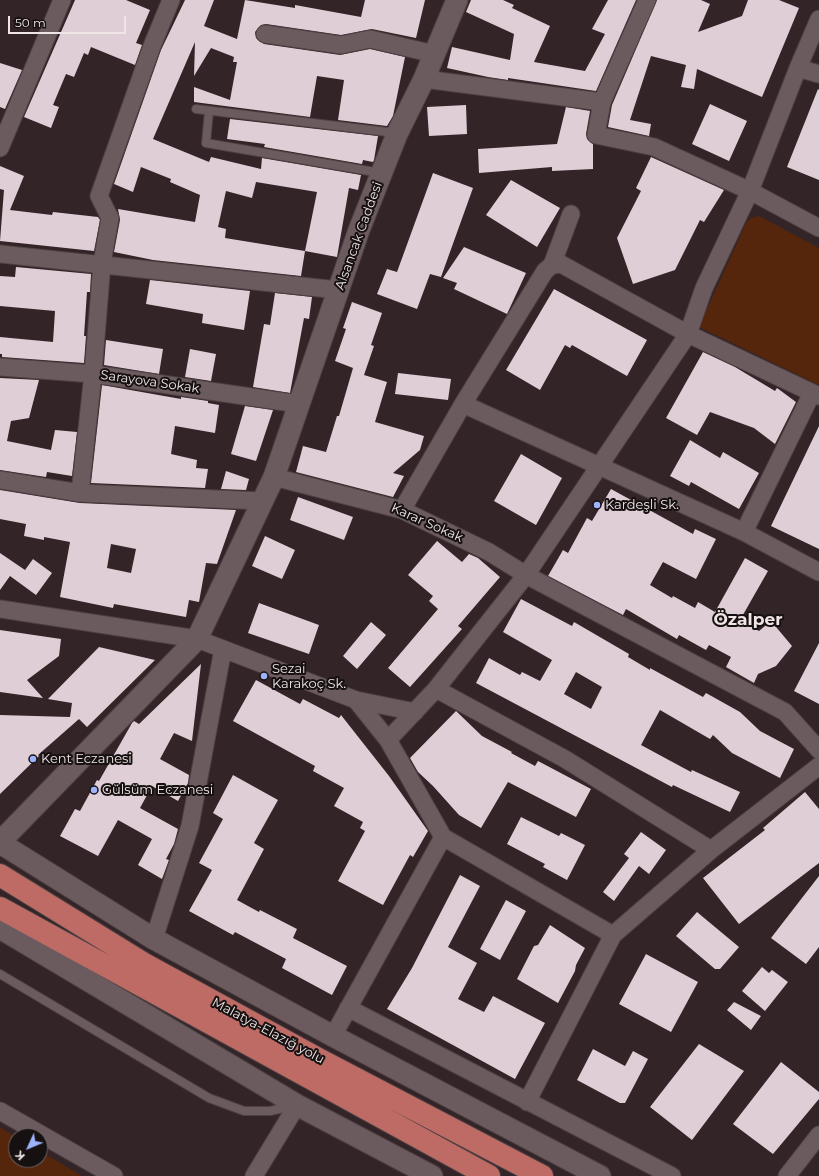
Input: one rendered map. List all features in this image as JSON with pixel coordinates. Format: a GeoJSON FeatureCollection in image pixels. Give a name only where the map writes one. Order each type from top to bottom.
{"type":"FeatureCollection","features":[{"type":"Feature","properties":{"kind":"highway","name":"Malatya-Elazığ yolu"},"geometry":{"type":"LineString","coordinates":[[0,875],[146,965],[313,1056],[542,1176]]}},
{"type":"Feature","properties":{"kind":"highway","name":"Malatya-Elazığ yolu"},"geometry":{"type":"LineString","coordinates":[[0,908],[489,1176]]}},
{"type":"Feature","properties":{"kind":"street"},"geometry":{"type":"LineString","coordinates":[[0,148],[62,0]]}},
{"type":"Feature","properties":{"kind":"street"},"geometry":{"type":"LineString","coordinates":[[80,493],[93,374],[102,263],[110,218],[99,196],[152,46],[171,0]]}},
{"type":"Feature","properties":{"kind":"street","name":"Alsancak Caddesi"},"geometry":{"type":"LineString","coordinates":[[0,842],[197,639],[274,477],[338,290],[382,173],[397,134],[424,79],[457,0]]}},
{"type":"Feature","properties":{"kind":"street"},"geometry":{"type":"LineString","coordinates":[[647,0],[602,102],[596,135],[654,147],[750,191],[819,228]]}},
{"type":"Feature","properties":{"kind":"street"},"geometry":{"type":"LineString","coordinates":[[388,740],[436,689],[526,575],[688,334],[704,288],[750,191],[798,68],[819,19]]}},
{"type":"Feature","properties":{"kind":"street"},"geometry":{"type":"LineString","coordinates":[[265,34],[341,45],[370,39],[434,54]]}},
{"type":"Feature","properties":{"kind":"street"},"geometry":{"type":"LineString","coordinates":[[798,68],[819,74]]}},
{"type":"Feature","properties":{"kind":"street"},"geometry":{"type":"LineString","coordinates":[[424,79],[602,102]]}},
{"type":"Feature","properties":{"kind":"street"},"geometry":{"type":"LineString","coordinates":[[402,510],[463,404],[545,271],[552,265],[572,214]]}},
{"type":"Feature","properties":{"kind":"street"},"geometry":{"type":"LineString","coordinates":[[0,254],[102,263],[338,290]]}},
{"type":"Feature","properties":{"kind":"street"},"geometry":{"type":"LineString","coordinates":[[552,265],[561,264],[688,334],[816,394],[744,532]]}},
{"type":"Feature","properties":{"kind":"street","name":"Sarayova Sokak"},"geometry":{"type":"LineString","coordinates":[[0,367],[93,374],[299,404]]}},
{"type":"Feature","properties":{"kind":"street"},"geometry":{"type":"LineString","coordinates":[[463,404],[744,532],[819,572]]}},
{"type":"Feature","properties":{"kind":"street","name":"Karar Sokak"},"geometry":{"type":"LineString","coordinates":[[274,477],[402,510],[489,552],[526,575],[785,712],[819,750]]}},
{"type":"Feature","properties":{"kind":"street"},"geometry":{"type":"LineString","coordinates":[[0,480],[80,493],[262,500]]}},
{"type":"Feature","properties":{"kind":"street"},"geometry":{"type":"LineString","coordinates":[[0,609],[197,639],[356,700],[415,712]]}},
{"type":"Feature","properties":{"kind":"street"},"geometry":{"type":"LineString","coordinates":[[154,938],[190,826],[223,649]]}},
{"type":"Feature","properties":{"kind":"street"},"geometry":{"type":"LineString","coordinates":[[436,689],[565,759],[711,850]]}},
{"type":"Feature","properties":{"kind":"street"},"geometry":{"type":"LineString","coordinates":[[356,700],[388,740],[443,837],[613,935]]}},
{"type":"Feature","properties":{"kind":"street"},"geometry":{"type":"LineString","coordinates":[[527,1102],[613,935],[711,850],[819,766]]}},
{"type":"Feature","properties":{"kind":"street"},"geometry":{"type":"LineString","coordinates":[[333,1036],[443,837]]}},
{"type":"Feature","properties":{"kind":"street"},"geometry":{"type":"LineString","coordinates":[[0,842],[154,938],[333,1036],[600,1176]]}},
{"type":"Feature","properties":{"kind":"street"},"geometry":{"type":"LineString","coordinates":[[0,928],[297,1105],[432,1176]]}},
{"type":"Feature","properties":{"kind":"street"},"geometry":{"type":"LineString","coordinates":[[348,1008],[672,1176]]}},
{"type":"Feature","properties":{"kind":"street"},"geometry":{"type":"LineString","coordinates":[[254,1176],[297,1105]]}},
{"type":"Feature","properties":{"kind":"street"},"geometry":{"type":"LineString","coordinates":[[0,1110],[114,1176]]}},
{"type":"Feature","properties":{"kind":"street"},"geometry":{"type":"LineString","coordinates":[[787,1176],[819,1135]]}},
{"type":"Feature","properties":{"kind":"lane"},"geometry":{"type":"LineString","coordinates":[[196,109],[397,134]]}},
{"type":"Feature","properties":{"kind":"lane"},"geometry":{"type":"LineString","coordinates":[[210,111],[206,143],[382,173]]}},
{"type":"Feature","properties":{"kind":"lane"},"geometry":{"type":"LineString","coordinates":[[0,974],[209,1098],[244,1111],[270,1111],[297,1105]]}},
{"type":"Feature","properties":{"kind":"shaded area"},"geometry":{"type":"Polygon","coordinates":[[[759,216],[819,248],[819,385],[699,327],[747,221],[751,218],[759,216]]]}},
{"type":"Feature","properties":{"kind":"shaded area"},"geometry":{"type":"Polygon","coordinates":[[[0,1127],[8,1132],[8,1168],[48,1168],[48,1156],[82,1176],[0,1176],[0,1127]]]}},
{"type":"Feature","properties":{"kind":"building"},"geometry":{"type":"Polygon","coordinates":[[[75,0],[126,0],[150,10],[136,43],[142,45],[135,65],[91,47],[88,55],[84,53],[74,77],[66,74],[53,105],[59,107],[51,128],[24,117],[75,0]]]}},
{"type":"Feature","properties":{"kind":"building"},"geometry":{"type":"Polygon","coordinates":[[[185,0],[214,0],[204,26],[237,39],[245,0],[295,8],[295,5],[361,17],[365,0],[425,0],[416,38],[372,29],[341,35],[266,24],[261,25],[255,32],[256,38],[264,44],[340,55],[370,49],[405,57],[393,116],[387,126],[338,120],[344,80],[317,76],[310,117],[194,102],[194,87],[230,100],[237,62],[233,62],[234,57],[211,48],[194,76],[195,42],[153,139],[209,162],[211,157],[261,169],[262,158],[361,175],[358,190],[349,188],[337,257],[305,251],[301,276],[153,260],[114,252],[120,220],[118,209],[195,222],[200,195],[170,182],[171,179],[141,167],[133,192],[114,184],[161,50],[185,0]],[[256,182],[252,198],[226,191],[218,227],[226,229],[225,238],[305,251],[317,192],[256,182]]]}},
{"type":"Feature","properties":{"kind":"building"},"geometry":{"type":"Polygon","coordinates":[[[471,0],[503,0],[514,5],[512,8],[550,26],[534,62],[585,71],[605,34],[592,29],[608,0],[636,0],[596,91],[508,78],[508,80],[488,77],[447,68],[452,47],[510,60],[514,34],[466,12],[471,0]]]}},
{"type":"Feature","properties":{"kind":"building"},"geometry":{"type":"Polygon","coordinates":[[[657,0],[701,0],[710,4],[698,32],[742,16],[748,0],[779,0],[799,8],[762,97],[697,69],[694,89],[681,87],[686,65],[651,56],[630,120],[651,124],[649,136],[608,127],[612,105],[657,0]]]}},
{"type":"Feature","properties":{"kind":"building"},"geometry":{"type":"Polygon","coordinates":[[[0,63],[22,70],[5,109],[0,107],[0,63]]]}},
{"type":"Feature","properties":{"kind":"building"},"geometry":{"type":"Polygon","coordinates":[[[818,89],[819,90],[819,180],[787,167],[818,89]]]}},
{"type":"Feature","properties":{"kind":"building"},"geometry":{"type":"Polygon","coordinates":[[[710,104],[747,121],[729,161],[692,144],[710,104]]]}},
{"type":"Feature","properties":{"kind":"building"},"geometry":{"type":"Polygon","coordinates":[[[466,105],[467,134],[429,136],[427,107],[466,105]]]}},
{"type":"Feature","properties":{"kind":"building"},"geometry":{"type":"Polygon","coordinates":[[[566,107],[590,111],[586,134],[587,139],[593,144],[593,169],[552,171],[552,167],[479,173],[478,149],[557,144],[566,107]]]}},
{"type":"Feature","properties":{"kind":"building"},"geometry":{"type":"Polygon","coordinates":[[[230,119],[378,136],[374,160],[373,162],[363,160],[362,164],[264,147],[265,144],[227,139],[230,119]]]}},
{"type":"Feature","properties":{"kind":"building"},"geometry":{"type":"Polygon","coordinates":[[[651,157],[724,190],[704,222],[700,220],[675,270],[633,284],[617,238],[641,191],[636,188],[651,157]]]}},
{"type":"Feature","properties":{"kind":"building"},"geometry":{"type":"Polygon","coordinates":[[[0,166],[24,176],[10,210],[52,215],[53,212],[98,217],[100,220],[94,251],[0,241],[4,190],[0,189],[0,166]]]}},
{"type":"Feature","properties":{"kind":"building"},"geometry":{"type":"Polygon","coordinates":[[[433,173],[473,188],[441,277],[430,274],[417,309],[377,294],[387,269],[397,272],[433,173]]]}},
{"type":"Feature","properties":{"kind":"building"},"geometry":{"type":"Polygon","coordinates":[[[511,180],[560,208],[537,247],[486,215],[511,180]]]}},
{"type":"Feature","properties":{"kind":"building"},"geometry":{"type":"Polygon","coordinates":[[[464,247],[526,273],[507,314],[454,289],[457,283],[443,278],[464,247]]]}},
{"type":"Feature","properties":{"kind":"building"},"geometry":{"type":"Polygon","coordinates":[[[16,267],[91,274],[90,292],[87,292],[84,363],[2,357],[2,354],[0,354],[0,337],[53,342],[55,311],[0,306],[0,276],[15,277],[16,267]]]}},
{"type":"Feature","properties":{"kind":"building"},"geometry":{"type":"Polygon","coordinates":[[[150,280],[250,291],[244,330],[202,323],[203,314],[146,304],[150,280]]]}},
{"type":"Feature","properties":{"kind":"building"},"geometry":{"type":"Polygon","coordinates":[[[554,289],[647,340],[627,376],[572,345],[570,348],[565,345],[540,390],[506,370],[554,289]]]}},
{"type":"Feature","properties":{"kind":"building"},"geometry":{"type":"Polygon","coordinates":[[[275,293],[312,297],[309,319],[304,318],[290,393],[253,387],[264,324],[270,325],[275,293]]]}},
{"type":"Feature","properties":{"kind":"building"},"geometry":{"type":"Polygon","coordinates":[[[352,302],[382,313],[371,345],[374,346],[364,375],[387,382],[375,422],[424,436],[420,450],[393,473],[404,476],[393,497],[296,472],[303,446],[326,452],[337,416],[339,416],[353,368],[335,361],[346,329],[343,328],[352,302]]]}},
{"type":"Feature","properties":{"kind":"building"},"geometry":{"type":"Polygon","coordinates":[[[106,340],[163,349],[159,374],[104,365],[106,340]]]}},
{"type":"Feature","properties":{"kind":"building"},"geometry":{"type":"Polygon","coordinates":[[[190,349],[216,354],[211,381],[185,377],[190,349]]]}},
{"type":"Feature","properties":{"kind":"building"},"geometry":{"type":"Polygon","coordinates":[[[703,352],[735,367],[775,391],[777,388],[796,402],[775,444],[754,428],[710,412],[697,435],[666,418],[703,352]]]}},
{"type":"Feature","properties":{"kind":"building"},"geometry":{"type":"Polygon","coordinates":[[[398,373],[451,379],[448,400],[395,394],[398,373]]]}},
{"type":"Feature","properties":{"kind":"building"},"geometry":{"type":"Polygon","coordinates":[[[0,378],[39,380],[29,418],[11,421],[7,441],[51,450],[55,430],[77,432],[72,476],[47,472],[46,477],[0,470],[0,378]]]}},
{"type":"Feature","properties":{"kind":"building"},"geometry":{"type":"Polygon","coordinates":[[[102,385],[181,399],[181,397],[208,401],[208,403],[219,405],[215,433],[175,426],[171,454],[197,460],[196,468],[208,469],[205,488],[91,483],[102,385]]]}},
{"type":"Feature","properties":{"kind":"building"},"geometry":{"type":"Polygon","coordinates":[[[245,406],[273,410],[256,461],[231,454],[245,406]]]}},
{"type":"Feature","properties":{"kind":"building"},"geometry":{"type":"Polygon","coordinates":[[[819,426],[819,549],[771,526],[819,426]]]}},
{"type":"Feature","properties":{"kind":"building"},"geometry":{"type":"Polygon","coordinates":[[[690,440],[720,458],[723,452],[759,473],[739,509],[691,482],[689,486],[670,476],[690,440]]]}},
{"type":"Feature","properties":{"kind":"building"},"geometry":{"type":"Polygon","coordinates":[[[521,454],[562,478],[536,525],[494,501],[521,454]]]}},
{"type":"Feature","properties":{"kind":"building"},"geometry":{"type":"Polygon","coordinates":[[[226,471],[249,479],[246,490],[221,489],[226,471]]]}},
{"type":"Feature","properties":{"kind":"building"},"geometry":{"type":"Polygon","coordinates":[[[611,489],[693,534],[695,529],[716,539],[696,579],[663,562],[650,585],[672,598],[673,596],[695,608],[698,602],[715,612],[745,558],[768,571],[740,620],[759,631],[771,621],[792,646],[776,666],[758,674],[754,683],[726,667],[731,657],[709,645],[706,650],[679,635],[677,639],[626,609],[623,615],[548,576],[563,550],[568,553],[587,518],[592,521],[611,489]]]}},
{"type":"Feature","properties":{"kind":"building"},"geometry":{"type":"Polygon","coordinates":[[[0,490],[80,503],[236,510],[217,564],[206,563],[199,602],[189,600],[186,617],[114,604],[113,608],[60,597],[70,542],[44,537],[44,540],[24,536],[26,524],[0,519],[0,490]],[[111,544],[107,568],[131,573],[136,549],[111,544]]]}},
{"type":"Feature","properties":{"kind":"building"},"geometry":{"type":"Polygon","coordinates":[[[298,497],[353,517],[344,540],[290,520],[298,497]]]}},
{"type":"Feature","properties":{"kind":"building"},"geometry":{"type":"Polygon","coordinates":[[[265,536],[295,550],[282,579],[252,566],[265,536]]]}},
{"type":"Feature","properties":{"kind":"building"},"geometry":{"type":"Polygon","coordinates":[[[437,541],[462,562],[469,554],[478,558],[500,577],[458,626],[462,629],[410,687],[388,668],[438,609],[429,601],[433,596],[408,575],[437,541]]]}},
{"type":"Feature","properties":{"kind":"building"},"geometry":{"type":"Polygon","coordinates":[[[0,553],[25,570],[33,559],[52,573],[36,595],[10,576],[0,590],[0,553]]]}},
{"type":"Feature","properties":{"kind":"building"},"geometry":{"type":"Polygon","coordinates":[[[521,599],[572,626],[574,622],[629,654],[628,657],[650,670],[650,668],[703,697],[706,693],[740,712],[760,731],[794,749],[780,778],[732,753],[713,735],[710,739],[660,710],[641,745],[691,772],[692,770],[740,792],[730,812],[673,785],[672,787],[476,683],[489,658],[520,675],[522,672],[540,681],[552,660],[503,632],[521,599]],[[576,672],[564,694],[591,709],[602,687],[576,672]]]}},
{"type":"Feature","properties":{"kind":"building"},"geometry":{"type":"Polygon","coordinates":[[[259,603],[319,625],[309,654],[248,633],[259,603]]]}},
{"type":"Feature","properties":{"kind":"building"},"geometry":{"type":"Polygon","coordinates":[[[371,622],[386,635],[357,669],[343,656],[371,622]]]}},
{"type":"Feature","properties":{"kind":"building"},"geometry":{"type":"Polygon","coordinates":[[[0,630],[61,639],[59,656],[27,680],[43,698],[0,692],[0,630]]]}},
{"type":"Feature","properties":{"kind":"building"},"geometry":{"type":"Polygon","coordinates":[[[819,643],[819,704],[794,691],[819,643]]]}},
{"type":"Feature","properties":{"kind":"building"},"geometry":{"type":"Polygon","coordinates":[[[99,647],[155,660],[87,727],[79,719],[38,755],[39,756],[0,794],[0,715],[70,717],[72,703],[48,699],[99,647]]]}},
{"type":"Feature","properties":{"kind":"building"},"geometry":{"type":"Polygon","coordinates":[[[201,664],[192,741],[174,733],[160,759],[189,775],[188,783],[178,801],[152,786],[140,808],[178,829],[174,844],[166,859],[169,860],[162,879],[138,865],[152,839],[118,820],[98,856],[60,836],[75,809],[80,811],[132,723],[134,721],[139,724],[201,664]]]}},
{"type":"Feature","properties":{"kind":"building"},"geometry":{"type":"Polygon","coordinates":[[[256,680],[300,704],[303,699],[339,718],[341,715],[389,776],[428,831],[413,857],[410,855],[383,905],[338,881],[365,831],[360,828],[363,822],[334,806],[344,788],[313,771],[315,766],[233,721],[256,680]]]}},
{"type":"Feature","properties":{"kind":"building"},"geometry":{"type":"Polygon","coordinates":[[[456,711],[482,736],[512,752],[511,753],[535,766],[538,761],[591,789],[576,817],[508,782],[481,828],[459,815],[418,772],[410,758],[456,711]]]}},
{"type":"Feature","properties":{"kind":"building"},"geometry":{"type":"Polygon","coordinates":[[[233,775],[278,800],[254,843],[264,849],[237,900],[259,912],[260,910],[297,929],[293,938],[347,966],[332,995],[282,968],[286,959],[235,932],[233,935],[189,911],[212,870],[199,863],[223,819],[213,813],[233,775]]]}},
{"type":"Feature","properties":{"kind":"building"},"geometry":{"type":"Polygon","coordinates":[[[805,792],[819,809],[819,863],[739,924],[703,878],[765,830],[763,828],[805,792]]]}},
{"type":"Feature","properties":{"kind":"building"},"geometry":{"type":"Polygon","coordinates":[[[521,817],[559,836],[561,833],[585,845],[567,880],[543,867],[545,864],[507,844],[521,817]]]}},
{"type":"Feature","properties":{"kind":"building"},"geometry":{"type":"Polygon","coordinates":[[[641,832],[666,850],[649,874],[639,866],[614,901],[603,892],[629,858],[624,854],[641,832]]]}},
{"type":"Feature","properties":{"kind":"building"},"geometry":{"type":"Polygon","coordinates":[[[460,875],[480,886],[448,947],[477,963],[458,999],[484,1012],[493,996],[545,1023],[515,1079],[387,1009],[412,968],[460,875]]]}},
{"type":"Feature","properties":{"kind":"building"},"geometry":{"type":"Polygon","coordinates":[[[819,876],[819,947],[806,964],[771,938],[819,876]]]}},
{"type":"Feature","properties":{"kind":"building"},"geometry":{"type":"Polygon","coordinates":[[[506,900],[526,911],[500,960],[480,949],[506,900]]]}},
{"type":"Feature","properties":{"kind":"building"},"geometry":{"type":"Polygon","coordinates":[[[697,912],[739,947],[720,969],[715,969],[676,936],[697,912]]]}},
{"type":"Feature","properties":{"kind":"building"},"geometry":{"type":"Polygon","coordinates":[[[550,925],[585,948],[558,1003],[517,979],[534,946],[538,945],[550,925]]]}},
{"type":"Feature","properties":{"kind":"building"},"geometry":{"type":"Polygon","coordinates":[[[646,954],[698,982],[671,1032],[619,1004],[646,954]]]}},
{"type":"Feature","properties":{"kind":"building"},"geometry":{"type":"Polygon","coordinates":[[[762,967],[769,973],[772,970],[788,982],[765,1011],[742,991],[762,967]]]}},
{"type":"Feature","properties":{"kind":"building"},"geometry":{"type":"Polygon","coordinates":[[[734,1002],[761,1016],[751,1030],[727,1010],[734,1002]]]}},
{"type":"Feature","properties":{"kind":"building"},"geometry":{"type":"Polygon","coordinates":[[[699,1044],[744,1071],[692,1140],[650,1107],[699,1044]]]}},
{"type":"Feature","properties":{"kind":"building"},"geometry":{"type":"Polygon","coordinates":[[[593,1049],[625,1066],[633,1051],[648,1059],[625,1103],[620,1103],[577,1080],[593,1049]]]}},
{"type":"Feature","properties":{"kind":"building"},"geometry":{"type":"Polygon","coordinates":[[[781,1062],[819,1092],[819,1099],[773,1154],[733,1124],[781,1062]]]}},
{"type":"Feature","properties":{"kind":"place","name":"Kardeşli Sk."},"geometry":{"type":"Point","coordinates":[597,505]}},
{"type":"Feature","properties":{"kind":"place","name":"Sezai Karakoç Sk."},"geometry":{"type":"Point","coordinates":[264,676]}},
{"type":"Feature","properties":{"kind":"place","name":"Kent Eczanesi"},"geometry":{"type":"Point","coordinates":[33,759]}},
{"type":"Feature","properties":{"kind":"place","name":"Gülsüm Eczanesi"},"geometry":{"type":"Point","coordinates":[94,790]}},
{"type":"Feature","properties":{"kind":"district","name":"Özalper"},"geometry":{"type":"Point","coordinates":[748,620]}}]}
